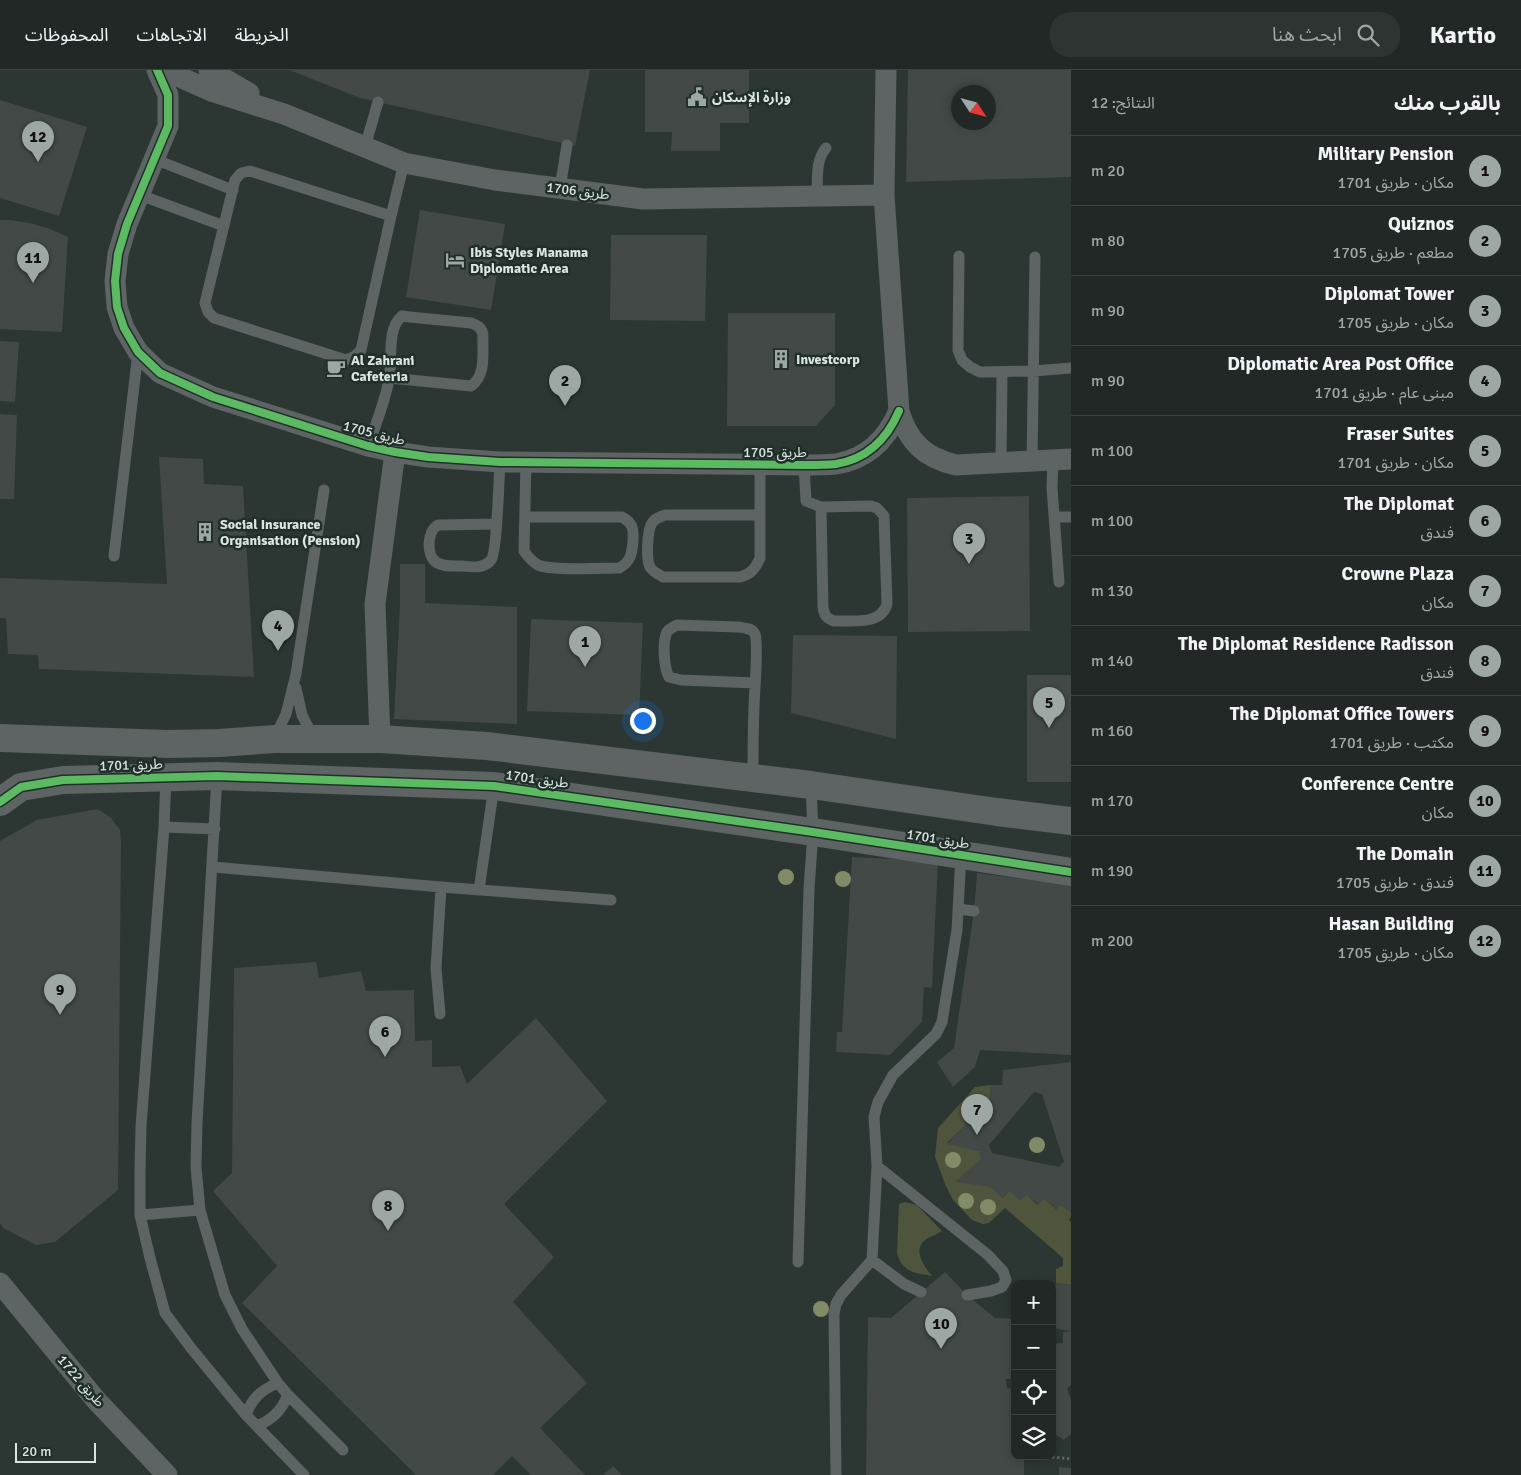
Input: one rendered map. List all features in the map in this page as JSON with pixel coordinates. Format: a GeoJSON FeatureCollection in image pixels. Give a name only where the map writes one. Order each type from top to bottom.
{"type":"FeatureCollection","features":[{"type":"Feature","properties":{"kind":"street","name":"طريق 1705"},"geometry":{"type":"LineString","coordinates":[[157,70],[168,95],[168,126],[127,224],[118,254],[114,281],[117,308],[124,328],[138,352],[160,373],[206,394],[368,446],[428,457],[500,462],[836,464],[863,455],[875,447],[894,424],[899,411]]}},
{"type":"Feature","properties":{"kind":"street","name":"طريق 1706"},"geometry":{"type":"LineString","coordinates":[[164,70],[211,91],[284,114],[404,163],[495,180],[643,199],[884,195]]}},
{"type":"Feature","properties":{"kind":"street","name":"طريق 1706"},"geometry":{"type":"LineString","coordinates":[[209,70],[284,114]]}},
{"type":"Feature","properties":{"kind":"street"},"geometry":{"type":"LineString","coordinates":[[886,70],[884,195],[899,411],[903,425],[910,438],[920,448],[943,462],[956,465],[1052,460]]}},
{"type":"Feature","properties":{"kind":"street","name":"طريق 1705"},"geometry":{"type":"LineString","coordinates":[[380,739],[375,604],[395,452]]}},
{"type":"Feature","properties":{"kind":"street","name":"طريق 1701"},"geometry":{"type":"LineString","coordinates":[[0,738],[168,744],[218,743],[275,738],[380,739],[487,746],[811,785],[997,812],[1071,820]]}},
{"type":"Feature","properties":{"kind":"street"},"geometry":{"type":"LineString","coordinates":[[217,776],[218,743]]}},
{"type":"Feature","properties":{"kind":"street"},"geometry":{"type":"LineString","coordinates":[[166,776],[168,744]]}},
{"type":"Feature","properties":{"kind":"street","name":"طريق 1701"},"geometry":{"type":"LineString","coordinates":[[0,802],[22,787],[63,780],[166,776],[217,776],[494,786],[813,832],[1071,872]]}},
{"type":"Feature","properties":{"kind":"street","name":"طريق 1722"},"geometry":{"type":"LineString","coordinates":[[0,1283],[96,1400],[167,1475]]}},
{"type":"Feature","properties":{"kind":"lane"},"geometry":{"type":"LineString","coordinates":[[365,147],[378,102]]}},
{"type":"Feature","properties":{"kind":"lane"},"geometry":{"type":"LineString","coordinates":[[560,188],[567,145]]}},
{"type":"Feature","properties":{"kind":"lane"},"geometry":{"type":"LineString","coordinates":[[817,195],[818,162],[826,148]]}},
{"type":"Feature","properties":{"kind":"lane"},"geometry":{"type":"LineString","coordinates":[[154,159],[233,190]]}},
{"type":"Feature","properties":{"kind":"lane"},"geometry":{"type":"LineString","coordinates":[[391,216],[250,171],[241,172],[235,180],[205,303],[208,312],[214,318],[346,360],[354,357],[361,350],[404,163]]}},
{"type":"Feature","properties":{"kind":"lane"},"geometry":{"type":"LineString","coordinates":[[140,195],[224,226]]}},
{"type":"Feature","properties":{"kind":"lane"},"geometry":{"type":"LineString","coordinates":[[959,256],[958,350],[962,360],[980,372],[1071,368]]}},
{"type":"Feature","properties":{"kind":"lane"},"geometry":{"type":"LineString","coordinates":[[1035,257],[1033,371],[1052,460],[1052,488],[1060,582]]}},
{"type":"Feature","properties":{"kind":"lane"},"geometry":{"type":"LineString","coordinates":[[368,446],[390,378],[393,328],[397,320],[402,316],[471,323],[482,329],[482,372],[477,382],[471,386],[390,378]]}},
{"type":"Feature","properties":{"kind":"lane"},"geometry":{"type":"LineString","coordinates":[[114,556],[138,352]]}},
{"type":"Feature","properties":{"kind":"lane"},"geometry":{"type":"LineString","coordinates":[[1001,464],[1002,372]]}},
{"type":"Feature","properties":{"kind":"lane"},"geometry":{"type":"LineString","coordinates":[[525,517],[622,517],[631,525],[633,531],[632,553],[624,566],[619,568],[551,568],[540,566],[531,560],[524,551],[526,461]]}},
{"type":"Feature","properties":{"kind":"lane"},"geometry":{"type":"LineString","coordinates":[[496,524],[438,525],[433,528],[430,535],[432,558],[437,563],[443,565],[472,567],[479,567],[491,560],[494,553],[496,524],[500,462]]}},
{"type":"Feature","properties":{"kind":"lane"},"geometry":{"type":"LineString","coordinates":[[759,515],[665,515],[658,517],[651,524],[648,533],[649,566],[654,572],[663,577],[740,577],[749,574],[756,567],[760,558],[760,464]]}},
{"type":"Feature","properties":{"kind":"lane"},"geometry":{"type":"LineString","coordinates":[[804,465],[806,501],[821,507],[872,506],[884,516],[887,604],[885,610],[875,618],[834,620],[828,618],[824,613],[821,507]]}},
{"type":"Feature","properties":{"kind":"lane"},"geometry":{"type":"LineString","coordinates":[[275,738],[286,714],[296,674],[324,490]]}},
{"type":"Feature","properties":{"kind":"lane"},"geometry":{"type":"LineString","coordinates":[[1055,518],[1071,517]]}},
{"type":"Feature","properties":{"kind":"lane"},"geometry":{"type":"LineString","coordinates":[[753,778],[756,640],[754,633],[748,628],[677,625],[667,633],[664,642],[666,670],[669,676],[681,680],[755,683]]}},
{"type":"Feature","properties":{"kind":"lane"},"geometry":{"type":"LineString","coordinates":[[296,674],[298,701],[314,739]]}},
{"type":"Feature","properties":{"kind":"lane"},"geometry":{"type":"LineString","coordinates":[[166,776],[142,1126],[140,1215],[165,1313],[246,1415],[304,1475]]}},
{"type":"Feature","properties":{"kind":"lane"},"geometry":{"type":"LineString","coordinates":[[217,776],[197,1123],[196,1167],[200,1210],[225,1295],[242,1329],[278,1384],[343,1450]]}},
{"type":"Feature","properties":{"kind":"lane"},"geometry":{"type":"LineString","coordinates":[[798,1262],[808,899],[813,832],[811,785]]}},
{"type":"Feature","properties":{"kind":"lane"},"geometry":{"type":"LineString","coordinates":[[479,890],[494,786]]}},
{"type":"Feature","properties":{"kind":"lane"},"geometry":{"type":"LineString","coordinates":[[164,827],[215,829]]}},
{"type":"Feature","properties":{"kind":"lane"},"geometry":{"type":"LineString","coordinates":[[836,1475],[834,1314],[836,1304],[841,1295],[872,1260],[877,1166],[874,1117],[878,1102],[893,1075],[936,1034],[942,1022],[955,939],[961,855]]}},
{"type":"Feature","properties":{"kind":"lane"},"geometry":{"type":"LineString","coordinates":[[213,867],[611,900]]}},
{"type":"Feature","properties":{"kind":"lane"},"geometry":{"type":"LineString","coordinates":[[440,1014],[436,968],[441,887]]}},
{"type":"Feature","properties":{"kind":"lane"},"geometry":{"type":"LineString","coordinates":[[958,909],[974,911]]}},
{"type":"Feature","properties":{"kind":"lane"},"geometry":{"type":"LineString","coordinates":[[877,1166],[988,1255],[1003,1271],[1006,1280],[1002,1287],[967,1295]]}},
{"type":"Feature","properties":{"kind":"lane"},"geometry":{"type":"LineString","coordinates":[[140,1215],[200,1210]]}},
{"type":"Feature","properties":{"kind":"lane"},"geometry":{"type":"LineString","coordinates":[[872,1260],[904,1284],[922,1292]]}},
{"type":"Feature","properties":{"kind":"lane"},"geometry":{"type":"LineString","coordinates":[[246,1415],[250,1404],[257,1394],[267,1387],[278,1384]]}},
{"type":"Feature","properties":{"kind":"lane"},"geometry":{"type":"LineString","coordinates":[[257,1426],[268,1422],[276,1415],[288,1395]]}},
{"type":"Feature","properties":{"kind":"path"},"geometry":{"type":"LineString","coordinates":[[1056,1457],[1071,1459]]}},
{"type":"Feature","properties":{"kind":"green space"},"geometry":{"type":"Polygon","coordinates":[[[991,1085],[990,1103],[979,1102],[978,1113],[966,1113],[965,1126],[947,1143],[980,1151],[991,1187],[1003,1198],[1009,1191],[1027,1194],[1037,1205],[1044,1198],[1056,1209],[1061,1205],[1071,1212],[1069,1220],[1071,1222],[1071,1285],[1056,1283],[1056,1269],[1063,1266],[1063,1258],[1005,1208],[989,1223],[983,1224],[972,1220],[953,1200],[945,1184],[935,1157],[938,1128],[975,1087],[991,1085]]]}},
{"type":"Feature","properties":{"kind":"green space"},"geometry":{"type":"Polygon","coordinates":[[[905,1202],[917,1205],[942,1231],[928,1238],[920,1247],[919,1252],[922,1262],[932,1276],[920,1274],[906,1268],[899,1259],[897,1253],[899,1204],[905,1202]]]}},
{"type":"Feature","properties":{"kind":"building"},"geometry":{"type":"Polygon","coordinates":[[[289,70],[590,70],[575,146],[360,98],[289,70]]]}},
{"type":"Feature","properties":{"kind":"building","name":"وزارة الإسكان"},"geometry":{"type":"Polygon","coordinates":[[[645,70],[749,70],[749,123],[720,123],[720,151],[671,151],[672,132],[645,132],[645,70]]]}},
{"type":"Feature","properties":{"kind":"building"},"geometry":{"type":"Polygon","coordinates":[[[908,70],[1071,70],[1071,177],[906,182],[908,70]]]}},
{"type":"Feature","properties":{"kind":"building"},"geometry":{"type":"Polygon","coordinates":[[[0,100],[87,127],[59,216],[0,198],[0,100]]]}},
{"type":"Feature","properties":{"kind":"building","name":"Ibis Styles Manama Diplomatic Area"},"geometry":{"type":"Polygon","coordinates":[[[420,210],[505,224],[491,310],[406,297],[420,210]]]}},
{"type":"Feature","properties":{"kind":"building"},"geometry":{"type":"Polygon","coordinates":[[[0,220],[29,223],[48,228],[68,237],[62,332],[0,329],[0,220]]]}},
{"type":"Feature","properties":{"kind":"building"},"geometry":{"type":"Polygon","coordinates":[[[611,235],[707,235],[705,321],[610,320],[611,235]]]}},
{"type":"Feature","properties":{"kind":"building","name":"Investcorp"},"geometry":{"type":"Polygon","coordinates":[[[728,313],[835,313],[835,405],[816,426],[727,426],[728,313]]]}},
{"type":"Feature","properties":{"kind":"building"},"geometry":{"type":"Polygon","coordinates":[[[0,341],[19,342],[15,402],[0,401],[0,341]]]}},
{"type":"Feature","properties":{"kind":"building"},"geometry":{"type":"Polygon","coordinates":[[[0,414],[17,415],[14,499],[0,499],[0,414]]]}},
{"type":"Feature","properties":{"kind":"building","name":"Social Insurance Organisation (Pension)"},"geometry":{"type":"Polygon","coordinates":[[[159,457],[203,459],[204,484],[243,486],[254,677],[39,669],[38,655],[8,654],[6,618],[0,618],[0,578],[167,584],[159,457]]]}},
{"type":"Feature","properties":{"kind":"building"},"geometry":{"type":"Polygon","coordinates":[[[1029,496],[1030,631],[908,632],[907,498],[1029,496]]]}},
{"type":"Feature","properties":{"kind":"building"},"geometry":{"type":"Polygon","coordinates":[[[400,564],[425,564],[425,603],[517,607],[517,724],[394,719],[400,604],[400,564]]]}},
{"type":"Feature","properties":{"kind":"building"},"geometry":{"type":"Polygon","coordinates":[[[531,619],[643,623],[639,715],[527,711],[531,619]]]}},
{"type":"Feature","properties":{"kind":"building"},"geometry":{"type":"Polygon","coordinates":[[[793,635],[897,636],[896,739],[791,713],[793,635]]]}},
{"type":"Feature","properties":{"kind":"building"},"geometry":{"type":"Polygon","coordinates":[[[1027,675],[1071,675],[1071,782],[1027,782],[1027,675]]]}},
{"type":"Feature","properties":{"kind":"building"},"geometry":{"type":"Polygon","coordinates":[[[98,809],[111,818],[120,830],[121,841],[118,1190],[55,1242],[36,1245],[3,1228],[0,1223],[0,841],[37,820],[98,809]]]}},
{"type":"Feature","properties":{"kind":"building"},"geometry":{"type":"Polygon","coordinates":[[[852,857],[938,861],[932,988],[924,987],[922,1022],[890,1055],[836,1052],[837,1032],[842,1032],[852,857]]]}},
{"type":"Feature","properties":{"kind":"building"},"geometry":{"type":"Polygon","coordinates":[[[977,873],[1071,885],[1071,1055],[980,1050],[975,1067],[953,1087],[937,1062],[954,1048],[974,911],[977,873]]]}},
{"type":"Feature","properties":{"kind":"building"},"geometry":{"type":"Polygon","coordinates":[[[316,962],[319,978],[361,971],[366,991],[414,990],[415,1041],[432,1040],[432,1067],[460,1066],[467,1084],[536,1018],[607,1101],[504,1204],[554,1257],[513,1302],[587,1383],[540,1428],[585,1475],[531,1475],[512,1456],[493,1475],[416,1475],[242,1303],[277,1266],[213,1191],[232,1173],[234,968],[316,962]]]}},
{"type":"Feature","properties":{"kind":"building"},"geometry":{"type":"Polygon","coordinates":[[[1071,1062],[1071,1212],[1061,1205],[1057,1209],[1044,1198],[1038,1205],[1027,1194],[1020,1201],[1009,1191],[1003,1198],[991,1187],[955,1182],[981,1159],[980,1151],[947,1144],[965,1126],[966,1113],[978,1113],[979,1102],[990,1103],[991,1085],[1002,1085],[1003,1070],[1071,1062]],[[1034,1092],[989,1145],[992,1153],[1059,1167],[1064,1162],[1042,1094],[1034,1092]]]}},
{"type":"Feature","properties":{"kind":"building"},"geometry":{"type":"Polygon","coordinates":[[[945,1272],[967,1295],[995,1318],[1011,1319],[1011,1379],[1006,1379],[1007,1388],[1011,1388],[1011,1460],[1024,1460],[1024,1475],[866,1475],[868,1317],[891,1318],[945,1272]]]}},
{"type":"Feature","properties":{"kind":"building"},"geometry":{"type":"Polygon","coordinates":[[[1056,1283],[1071,1285],[1071,1331],[1056,1329],[1056,1283]]]}},
{"type":"Feature","properties":{"kind":"building"},"geometry":{"type":"Polygon","coordinates":[[[1071,1331],[1071,1385],[1067,1389],[1071,1400],[1071,1434],[1064,1440],[1056,1435],[1056,1344],[1063,1343],[1063,1332],[1071,1331]]]}},
{"type":"Feature","properties":{"kind":"building"},"geometry":{"type":"Polygon","coordinates":[[[613,1466],[622,1475],[603,1475],[613,1466]]]}},
{"type":"Feature","properties":{"kind":"building"},"geometry":{"type":"Polygon","coordinates":[[[1059,1467],[1071,1468],[1071,1475],[1059,1475],[1059,1467]]]}},
{"type":"Feature","properties":{"kind":"cycle path"},"geometry":{"type":"LineString","coordinates":[[157,70],[168,95],[168,126],[127,224],[118,254],[115,281],[117,307],[124,328],[138,352],[160,373],[213,397],[368,446],[428,457],[500,462],[836,464],[857,458],[875,446],[882,439],[899,411]]}},
{"type":"Feature","properties":{"kind":"cycle path"},"geometry":{"type":"LineString","coordinates":[[0,802],[21,787],[63,780],[217,776],[494,786],[813,832],[1071,872]]}},
{"type":"Feature","properties":{"kind":"place","name":"وزارة الإسكان"},"geometry":{"type":"Point","coordinates":[697,97]}},
{"type":"Feature","properties":{"kind":"place","name":"Hasan Building"},"geometry":{"type":"Point","coordinates":[38,162]}},
{"type":"Feature","properties":{"kind":"place","name":"Ibis Styles Manama Diplomatic Area"},"geometry":{"type":"Point","coordinates":[455,260]}},
{"type":"Feature","properties":{"kind":"place","name":"The Domain"},"geometry":{"type":"Point","coordinates":[33,283]}},
{"type":"Feature","properties":{"kind":"place","name":"Investcorp"},"geometry":{"type":"Point","coordinates":[781,359]}},
{"type":"Feature","properties":{"kind":"place","name":"Al Zahrani Cafeteria"},"geometry":{"type":"Point","coordinates":[336,368]}},
{"type":"Feature","properties":{"kind":"place","name":"Quiznos"},"geometry":{"type":"Point","coordinates":[565,406]}},
{"type":"Feature","properties":{"kind":"place","name":"Social Insurance Organisation (Pension)"},"geometry":{"type":"Point","coordinates":[205,532]}},
{"type":"Feature","properties":{"kind":"place","name":"Diplomat Tower"},"geometry":{"type":"Point","coordinates":[969,564]}},
{"type":"Feature","properties":{"kind":"place","name":"Diplomatic Area Post Office"},"geometry":{"type":"Point","coordinates":[278,651]}},
{"type":"Feature","properties":{"kind":"place","name":"Military Pension"},"geometry":{"type":"Point","coordinates":[585,667]}},
{"type":"Feature","properties":{"kind":"place","name":"Fraser Suites"},"geometry":{"type":"Point","coordinates":[1049,728]}},
{"type":"Feature","properties":{"kind":"place","name":"The Diplomat Office Towers"},"geometry":{"type":"Point","coordinates":[60,1015]}},
{"type":"Feature","properties":{"kind":"place","name":"The Diplomat"},"geometry":{"type":"Point","coordinates":[385,1057]}},
{"type":"Feature","properties":{"kind":"place","name":"Crowne Plaza"},"geometry":{"type":"Point","coordinates":[977,1135]}},
{"type":"Feature","properties":{"kind":"place","name":"The Diplomat Residence Radisson"},"geometry":{"type":"Point","coordinates":[388,1231]}},
{"type":"Feature","properties":{"kind":"place","name":"Conference Centre"},"geometry":{"type":"Point","coordinates":[941,1349]}}]}
